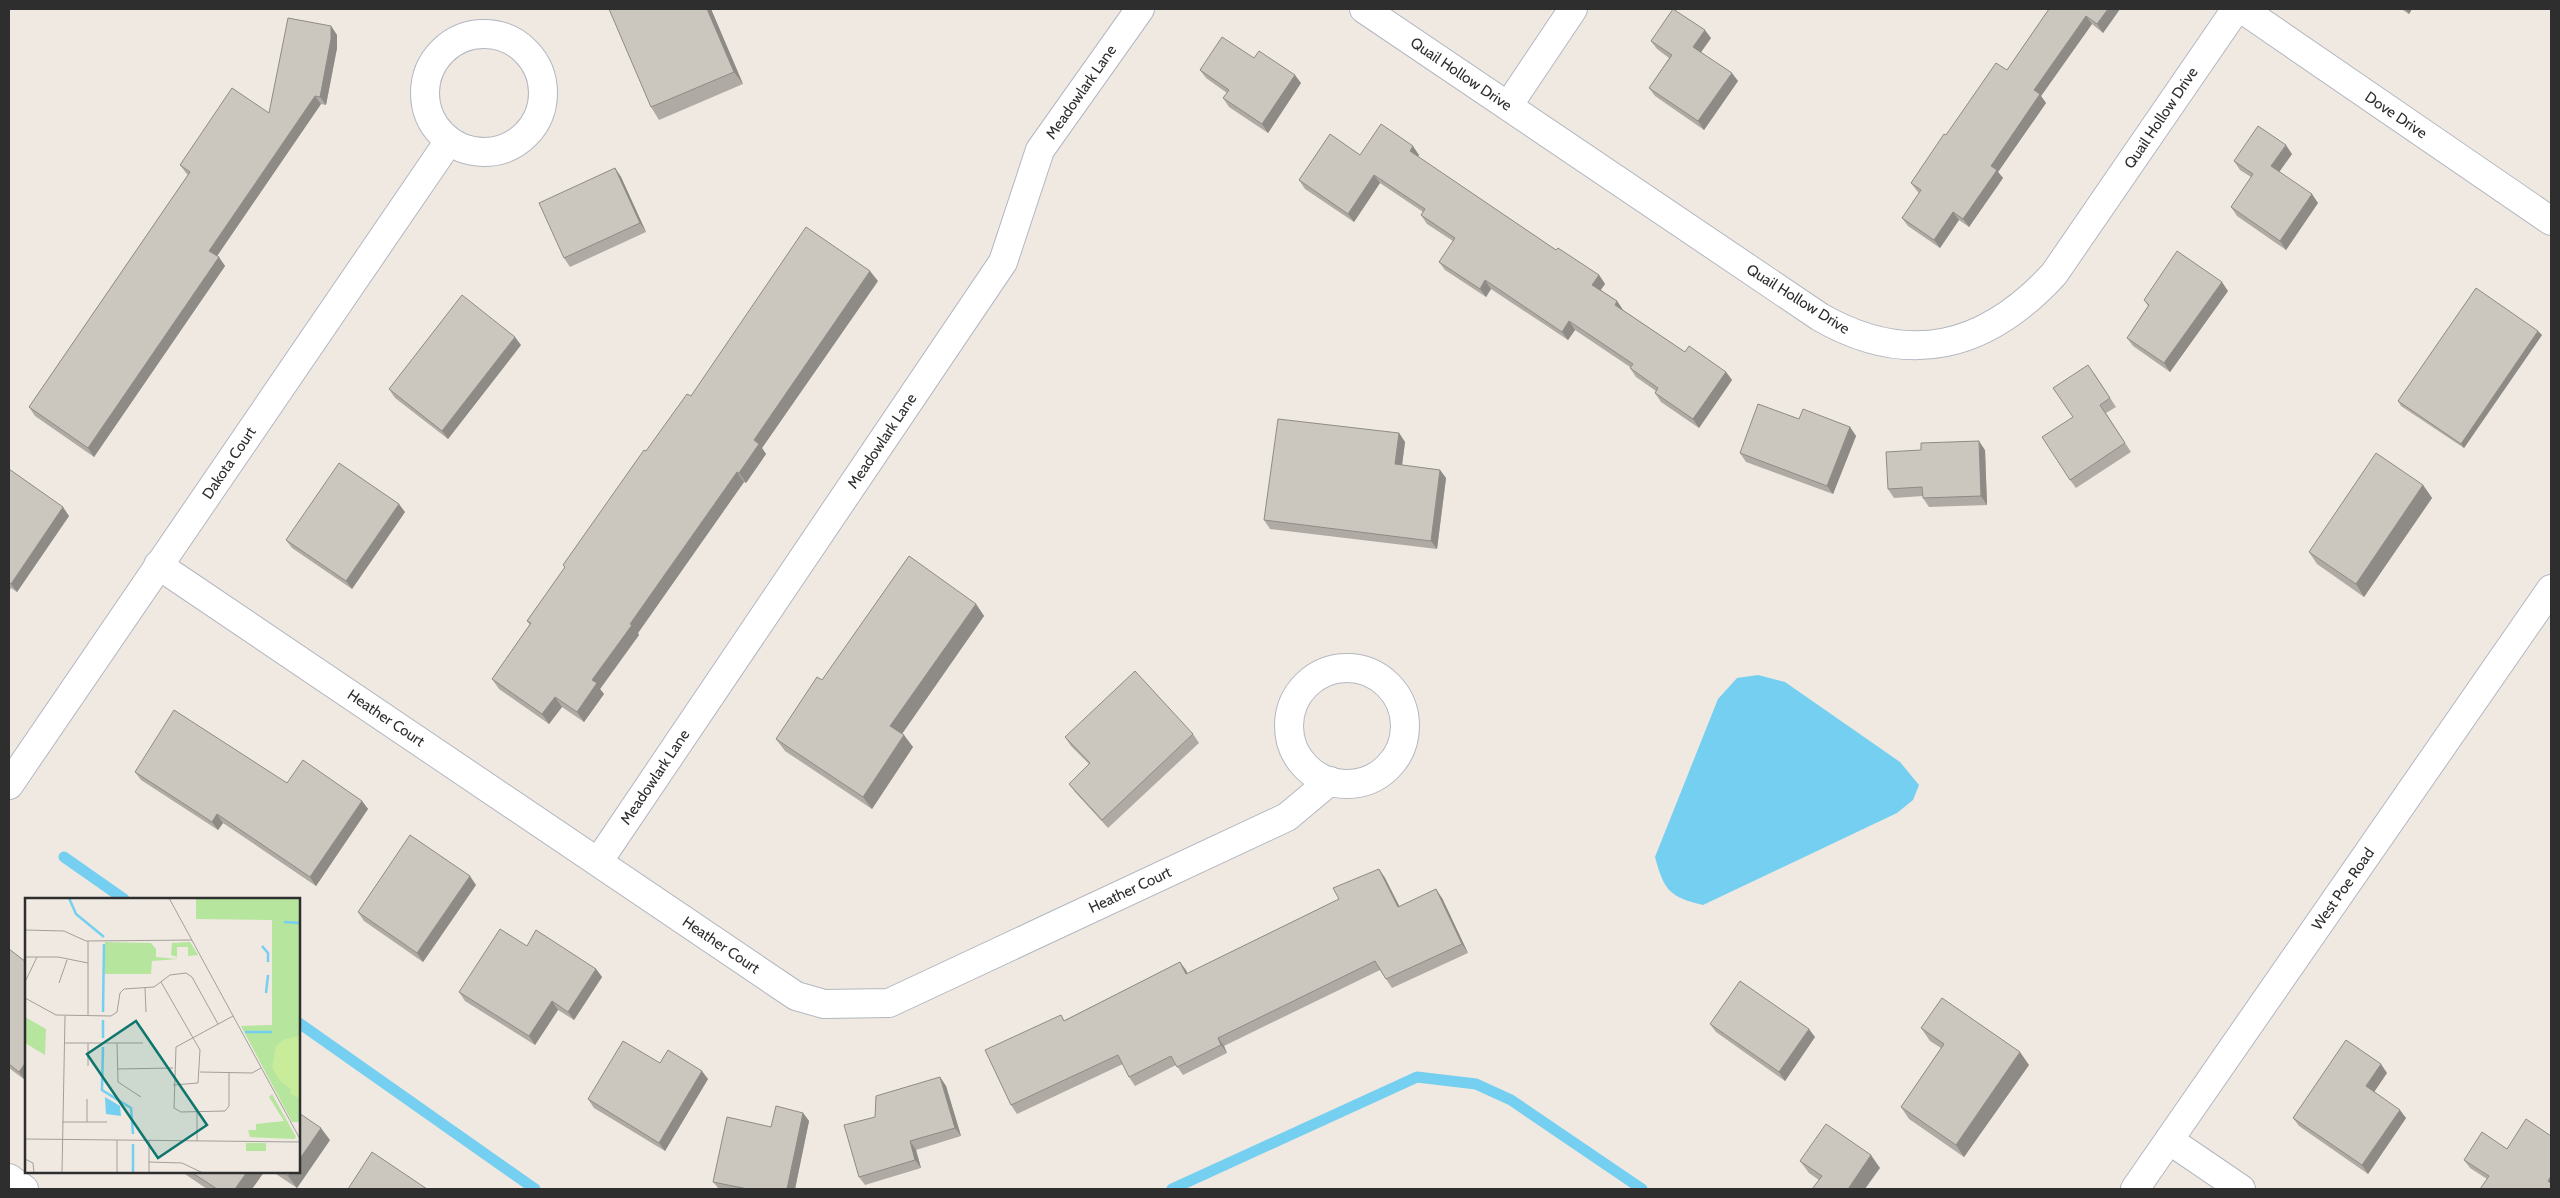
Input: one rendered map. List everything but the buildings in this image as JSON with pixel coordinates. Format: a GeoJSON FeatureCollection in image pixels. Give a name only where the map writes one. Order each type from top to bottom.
{"type":"FeatureCollection","features":[{"type":"Feature","properties":{"kind":"street","name":"Meadowlark Lane"},"geometry":{"type":"LineString","coordinates":[[598,862],[1003,262],[1040,150],[1140,9]]}},
{"type":"Feature","properties":{"kind":"street","name":"Quail Hollow Drive"},"geometry":{"type":"LineString","coordinates":[[1364,9],[1820,317],[1847,332],[1874,341],[1903,345],[1932,344],[1960,339],[1987,328],[2012,314],[2035,295],[2054,274],[2236,9]]}},
{"type":"Feature","properties":{"kind":"street"},"geometry":{"type":"LineString","coordinates":[[1508,106],[1573,9]]}},
{"type":"Feature","properties":{"kind":"street","name":"Dove Drive"},"geometry":{"type":"LineString","coordinates":[[2242,9],[2551,221]]}},
{"type":"Feature","properties":{"kind":"street"},"geometry":{"type":"LineString","coordinates":[[474,34],[494,35],[513,41],[528,53],[538,69],[543,88],[542,107],[534,125],[521,140],[504,149],[485,152],[466,150],[449,141],[435,127],[426,109],[424,90],[429,70],[440,54],[455,41],[474,34]]}},
{"type":"Feature","properties":{"kind":"street","name":"Dakota Court"},"geometry":{"type":"LineString","coordinates":[[9,785],[449,141]]}},
{"type":"Feature","properties":{"kind":"street","name":"Heather Court"},"geometry":{"type":"LineString","coordinates":[[158,565],[796,996],[824,1004],[889,1003],[1287,817],[1330,782]]}},
{"type":"Feature","properties":{"kind":"street","name":"West Poe Road"},"geometry":{"type":"LineString","coordinates":[[2135,1189],[2551,589]]}},
{"type":"Feature","properties":{"kind":"street"},"geometry":{"type":"LineString","coordinates":[[1353,668],[1372,673],[1388,684],[1399,700],[1405,718],[1404,738],[1397,756],[1385,771],[1368,781],[1349,784],[1330,782],[1313,773],[1300,760],[1292,743],[1289,724],[1293,706],[1302,689],[1317,677],[1334,669],[1353,668]]}},
{"type":"Feature","properties":{"kind":"street"},"geometry":{"type":"LineString","coordinates":[[2169,1140],[2241,1189]]}},
{"type":"Feature","properties":{"kind":"street"},"geometry":{"type":"LineString","coordinates":[[9,1178],[24,1189]]}},
{"type":"Feature","properties":{"kind":"water"},"geometry":{"type":"Polygon","coordinates":[[[1758,675],[1785,682],[1900,762],[1919,785],[1913,800],[1897,813],[1703,905],[1682,899],[1665,885],[1655,857],[1718,699],[1737,678],[1758,675]]]}},
{"type":"Feature","properties":{"kind":"waterway"},"geometry":{"type":"LineString","coordinates":[[64,857],[123,898]]}},
{"type":"Feature","properties":{"kind":"waterway"},"geometry":{"type":"LineString","coordinates":[[300,1024],[535,1189]]}},
{"type":"Feature","properties":{"kind":"waterway"},"geometry":{"type":"LineString","coordinates":[[1172,1189],[1417,1077],[1476,1084],[1511,1100],[1642,1189]]}}]}
